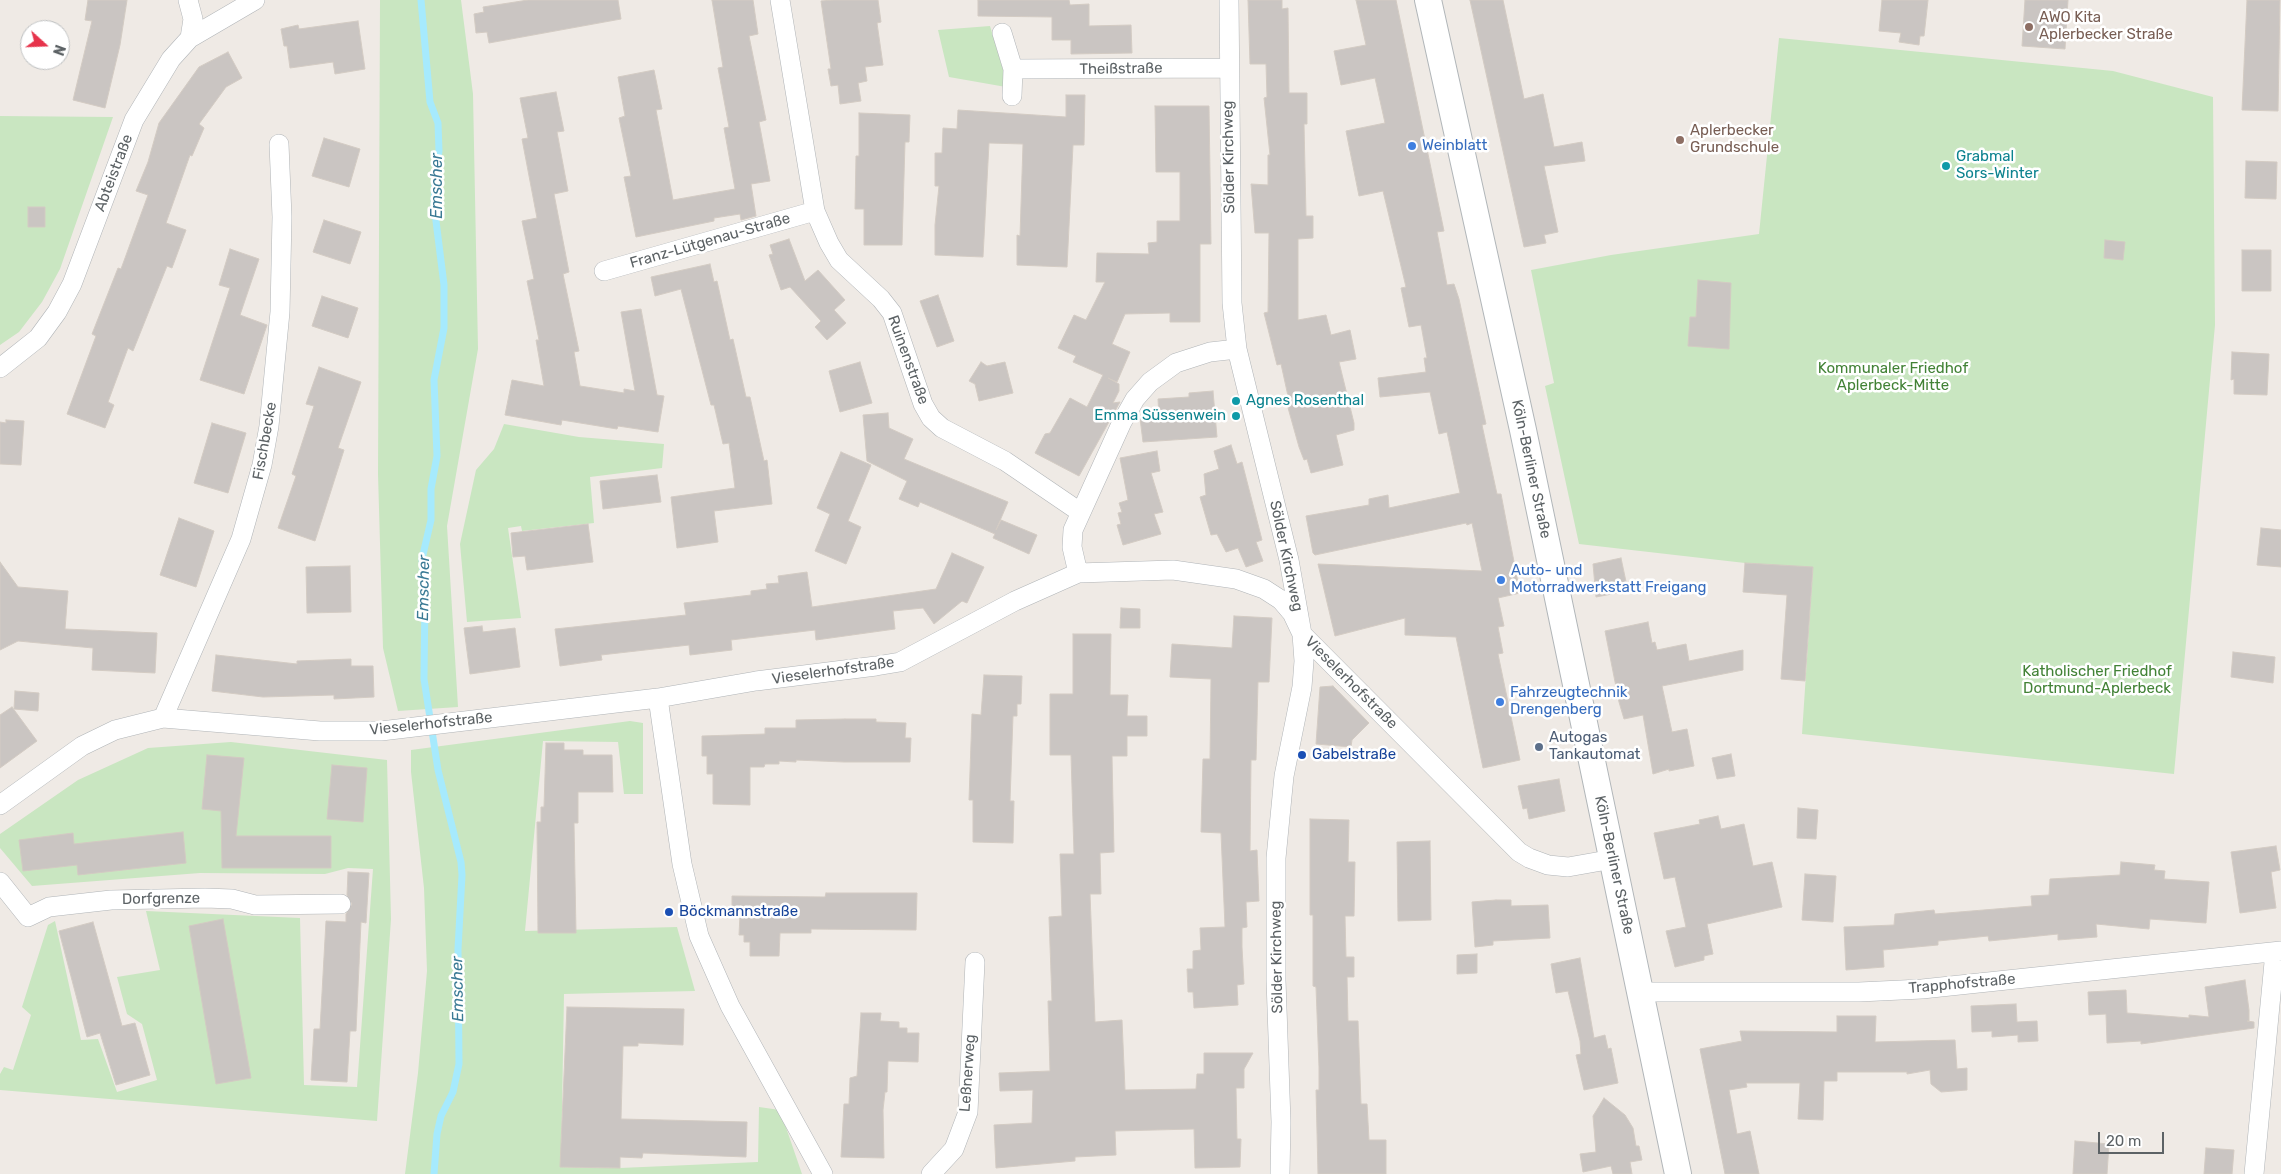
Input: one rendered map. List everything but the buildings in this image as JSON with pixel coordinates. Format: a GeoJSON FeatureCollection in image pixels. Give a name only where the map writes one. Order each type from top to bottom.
{"type":"FeatureCollection","features":[{"type":"Feature","properties":{"kind":"main road","name":"Köln-Berliner Straße"},"geometry":{"type":"LineString","coordinates":[[1428,0],[1509,364],[1678,1174]]}},
{"type":"Feature","properties":{"kind":"street"},"geometry":{"type":"LineString","coordinates":[[188,0],[193,19],[190,38]]}},
{"type":"Feature","properties":{"kind":"street","name":"Abteistraße"},"geometry":{"type":"LineString","coordinates":[[0,368],[38,338],[57,312],[72,284],[134,120],[171,59],[190,38],[255,0]]}},
{"type":"Feature","properties":{"kind":"street","name":"Ruinenstraße"},"geometry":{"type":"LineString","coordinates":[[780,0],[815,211],[829,243],[839,260],[881,299],[892,313],[923,404],[931,418],[942,428],[1005,461],[1080,512]]}},
{"type":"Feature","properties":{"kind":"street","name":"Sölder Kirchweg"},"geometry":{"type":"LineString","coordinates":[[1229,0],[1228,68],[1232,302],[1237,349],[1288,560],[1302,634],[1304,661],[1302,686],[1284,776],[1276,858],[1276,980],[1282,1122],[1280,1174]]}},
{"type":"Feature","properties":{"kind":"street"},"geometry":{"type":"LineString","coordinates":[[1002,33],[1013,69],[1012,96]]}},
{"type":"Feature","properties":{"kind":"street","name":"Theißstraße"},"geometry":{"type":"LineString","coordinates":[[1013,69],[1228,68]]}},
{"type":"Feature","properties":{"kind":"street","name":"Fischbecke"},"geometry":{"type":"LineString","coordinates":[[163,718],[241,539],[262,465],[269,426],[280,312],[282,217],[279,144]]}},
{"type":"Feature","properties":{"kind":"street","name":"Franz-Lütgenau-Straße"},"geometry":{"type":"LineString","coordinates":[[604,271],[815,211]]}},
{"type":"Feature","properties":{"kind":"street"},"geometry":{"type":"LineString","coordinates":[[1078,573],[1072,547],[1073,530],[1122,422],[1135,398],[1150,382],[1176,363],[1210,352],[1237,349]]}},
{"type":"Feature","properties":{"kind":"street","name":"Vieselerhofstraße"},"geometry":{"type":"LineString","coordinates":[[0,805],[82,746],[115,730],[163,718],[320,731],[407,728],[658,698],[748,683],[900,662],[1015,601],[1078,573],[1173,570],[1236,579],[1264,589],[1281,600],[1292,613],[1302,634],[1519,852],[1548,866],[1589,865],[1613,859]]}},
{"type":"Feature","properties":{"kind":"street"},"geometry":{"type":"LineString","coordinates":[[658,698],[682,864],[699,936],[730,1006],[823,1174]]}},
{"type":"Feature","properties":{"kind":"street","name":"Dorfgrenze"},"geometry":{"type":"LineString","coordinates":[[0,882],[28,917],[50,907],[111,900],[214,898],[232,899],[255,904],[341,904]]}},
{"type":"Feature","properties":{"kind":"street"},"geometry":{"type":"LineString","coordinates":[[2254,1174],[2278,952]]}},
{"type":"Feature","properties":{"kind":"street","name":"Trapphofstraße"},"geometry":{"type":"LineString","coordinates":[[1641,992],[1859,992],[1922,988],[2278,952]]}},
{"type":"Feature","properties":{"kind":"street","name":"Leßnerweg"},"geometry":{"type":"LineString","coordinates":[[931,1174],[954,1149],[968,1112],[975,962]]}},
{"type":"Feature","properties":{"kind":"green space"},"geometry":{"type":"Polygon","coordinates":[[[380,0],[461,0],[473,94],[478,349],[447,526],[458,707],[398,711],[383,648],[378,474],[380,0]]]}},
{"type":"Feature","properties":{"kind":"green space"},"geometry":{"type":"Polygon","coordinates":[[[990,26],[1005,76],[1006,87],[949,77],[938,30],[990,26]]]}},
{"type":"Feature","properties":{"kind":"green space","name":"Kommunaler Friedhof Aplerbeck-Mitte"},"geometry":{"type":"Polygon","coordinates":[[[1779,38],[2113,71],[2213,97],[2215,325],[2174,774],[1802,734],[1813,568],[1745,563],[1579,544],[1545,386],[1554,383],[1531,270],[1611,255],[1759,234],[1779,38]]]}},
{"type":"Feature","properties":{"kind":"green space"},"geometry":{"type":"Polygon","coordinates":[[[0,116],[113,117],[60,269],[42,302],[19,332],[0,345],[0,116]]]}},
{"type":"Feature","properties":{"kind":"green space"},"geometry":{"type":"Polygon","coordinates":[[[504,424],[579,437],[664,444],[662,468],[590,477],[594,523],[522,531],[521,526],[508,528],[521,618],[467,622],[460,544],[476,470],[494,449],[504,424]]]}},
{"type":"Feature","properties":{"kind":"green space"},"geometry":{"type":"Polygon","coordinates":[[[630,721],[643,723],[643,794],[624,794],[618,742],[543,741],[525,931],[677,927],[695,991],[564,994],[561,1167],[620,1168],[758,1162],[759,1107],[780,1110],[802,1174],[405,1174],[418,1073],[427,971],[424,888],[411,772],[411,750],[630,721]]]}},
{"type":"Feature","properties":{"kind":"green space"},"geometry":{"type":"Polygon","coordinates":[[[231,742],[387,760],[391,919],[377,1121],[0,1090],[0,1074],[4,1067],[13,1070],[31,1015],[22,1007],[48,925],[55,921],[81,1040],[98,1039],[117,1092],[157,1080],[142,1024],[127,1014],[117,977],[160,970],[146,911],[300,918],[304,1085],[357,1087],[373,869],[348,868],[325,874],[200,873],[32,886],[0,848],[0,834],[78,780],[148,748],[231,742]]]}},
{"type":"Feature","properties":{"kind":"waterway","name":"Emscher"},"geometry":{"type":"LineString","coordinates":[[421,0],[430,102],[438,123],[439,151],[435,177],[434,205],[444,285],[444,328],[434,380],[437,456],[431,489],[431,520],[422,559],[425,594],[424,679],[438,770],[461,862],[462,875],[458,949],[459,1064],[453,1092],[441,1116],[437,1134],[434,1174]]}},
{"type":"Feature","properties":{"kind":"place","name":"AWO Kita Aplerbecker Straße"},"geometry":{"type":"Point","coordinates":[2029,27]}},
{"type":"Feature","properties":{"kind":"place","name":"Aplerbecker Grundschule"},"geometry":{"type":"Point","coordinates":[1680,140]}},
{"type":"Feature","properties":{"kind":"place","name":"Weinblatt"},"geometry":{"type":"Point","coordinates":[1412,146]}},
{"type":"Feature","properties":{"kind":"place","name":"Grabmal Sors-Winter"},"geometry":{"type":"Point","coordinates":[1946,166]}},
{"type":"Feature","properties":{"kind":"place","name":"Agnes Rosenthal"},"geometry":{"type":"Point","coordinates":[1236,401]}},
{"type":"Feature","properties":{"kind":"place","name":"Emma Süssenwein"},"geometry":{"type":"Point","coordinates":[1236,416]}},
{"type":"Feature","properties":{"kind":"place","name":"Auto- und Motorradwerkstatt Freigang"},"geometry":{"type":"Point","coordinates":[1501,580]}},
{"type":"Feature","properties":{"kind":"place","name":"Fahrzeugtechnik Drengenberg"},"geometry":{"type":"Point","coordinates":[1500,702]}},
{"type":"Feature","properties":{"kind":"place","name":"Autogas Tankautomat"},"geometry":{"type":"Point","coordinates":[1539,747]}},
{"type":"Feature","properties":{"kind":"place","name":"Gabelstraße"},"geometry":{"type":"Point","coordinates":[1302,755]}},
{"type":"Feature","properties":{"kind":"place","name":"Böckmannstraße"},"geometry":{"type":"Point","coordinates":[669,912]}},
{"type":"Feature","properties":{"kind":"park label","name":"Katholischer Friedhof Dortmund-Aplerbeck"},"geometry":{"type":"Point","coordinates":[2097,680]}}]}
